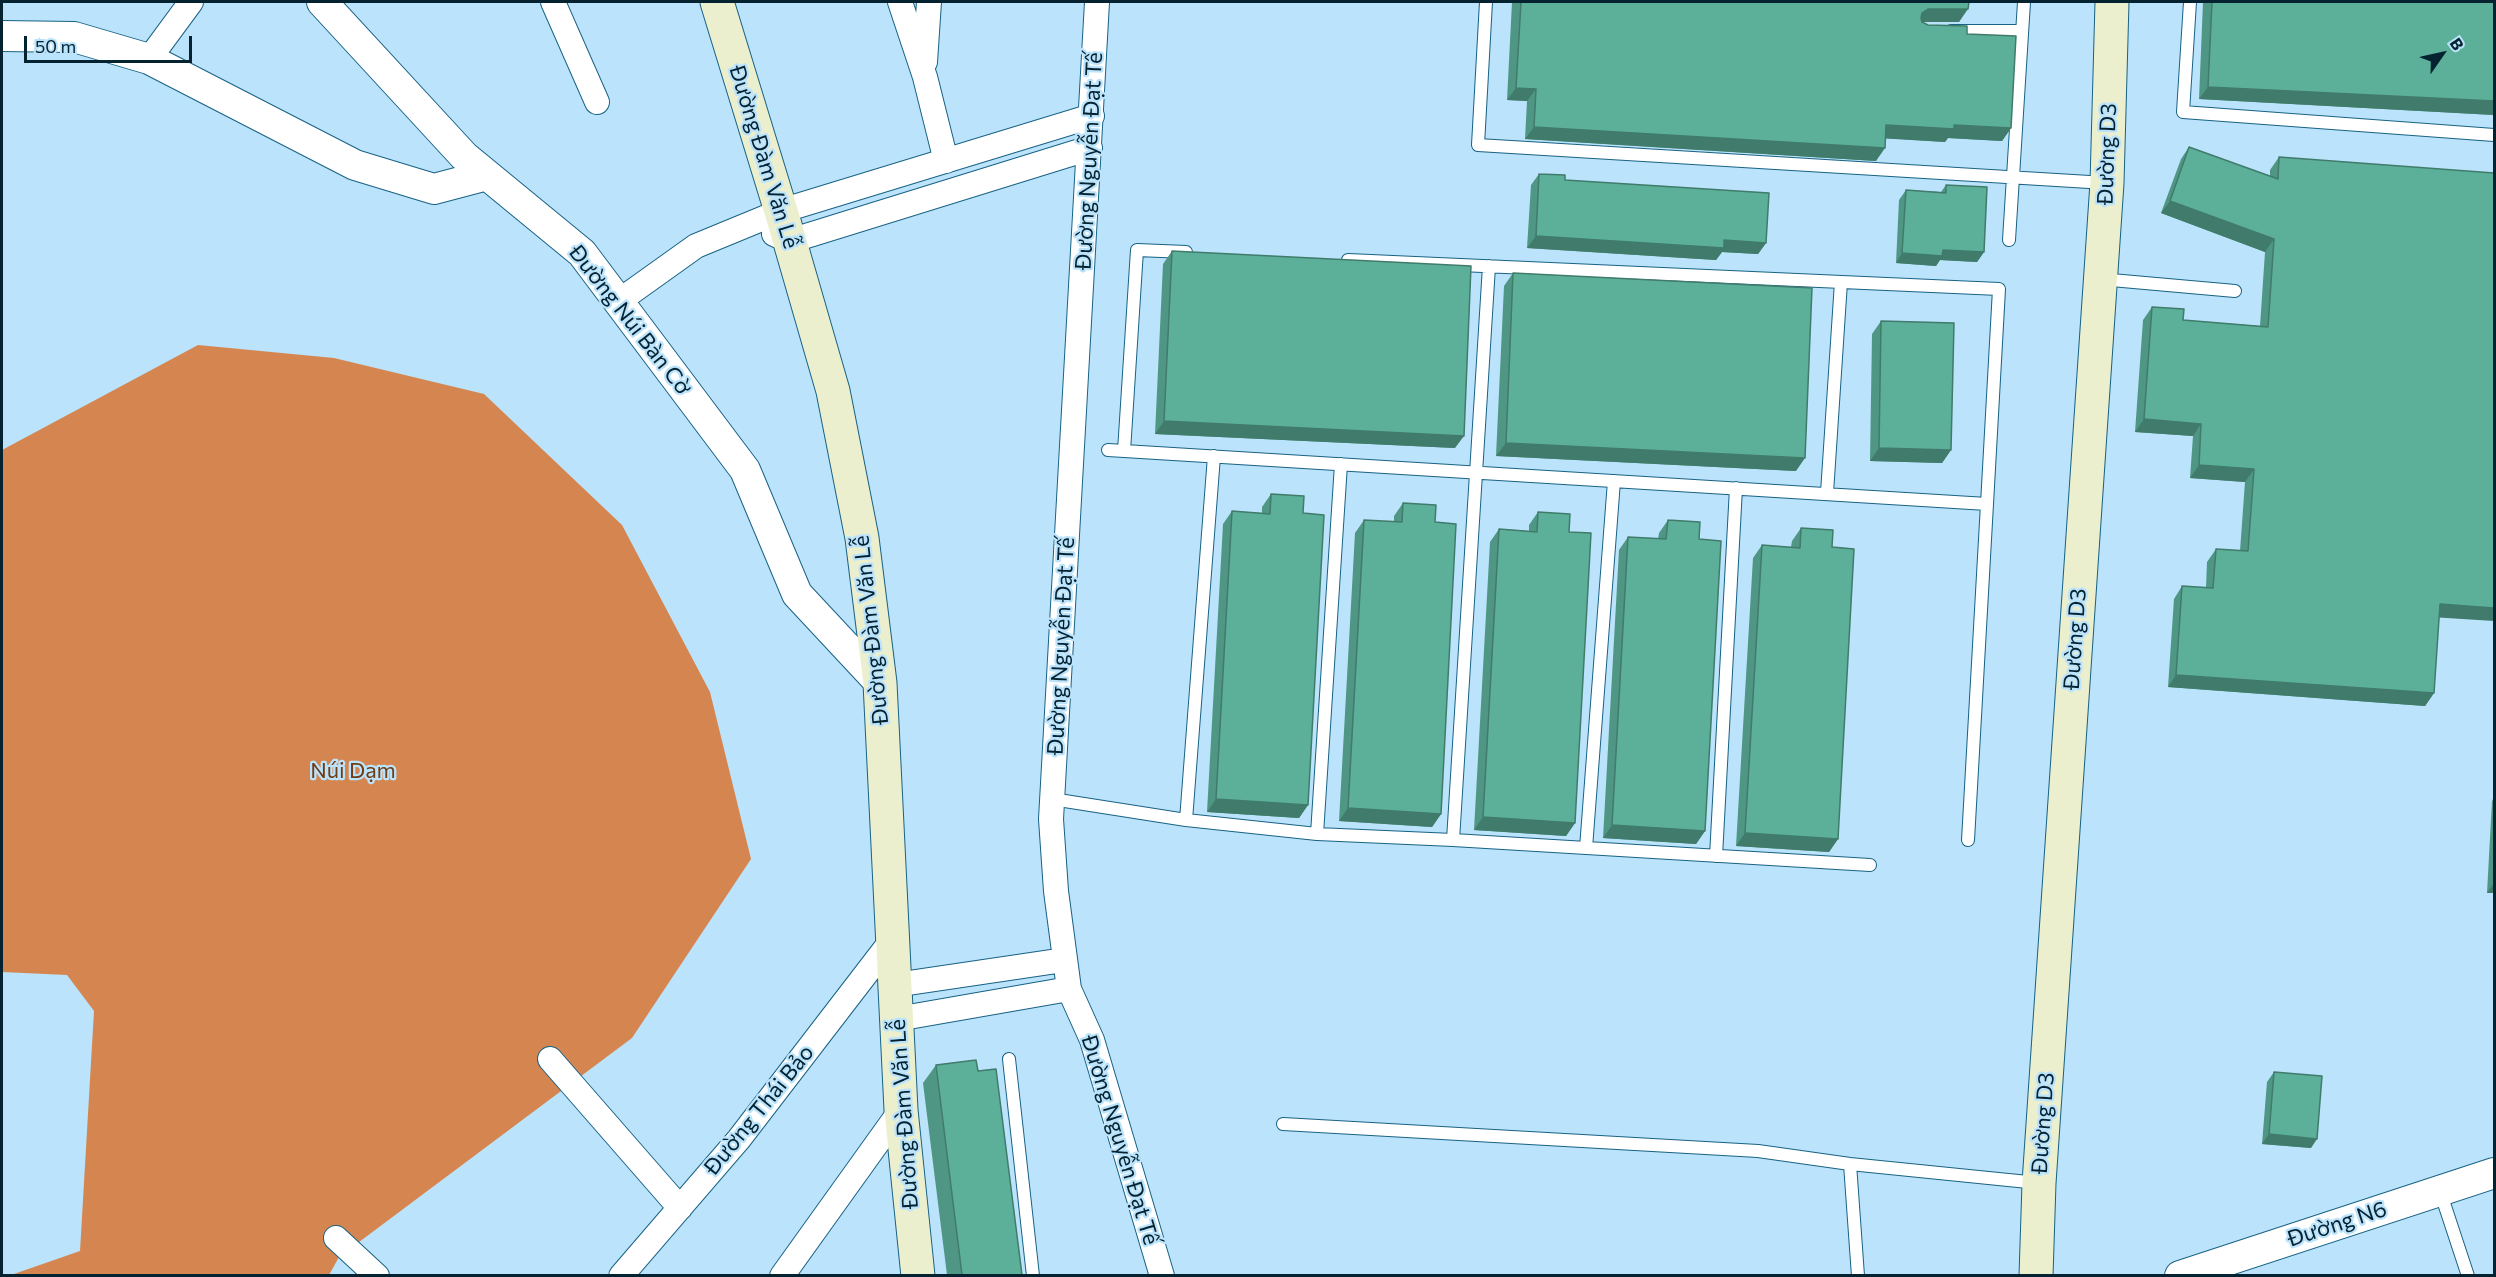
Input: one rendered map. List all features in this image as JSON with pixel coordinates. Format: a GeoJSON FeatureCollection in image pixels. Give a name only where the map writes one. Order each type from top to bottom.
{"type":"FeatureCollection","features":[{"type":"Feature","properties":{"kind":"main road","name":"Đường Đàm Văn Lễ"},"geometry":{"type":"LineString","coordinates":[[717,2],[786,226],[835,402],[862,538],[880,683],[901,1110],[918,1275]]}},
{"type":"Feature","properties":{"kind":"main road","name":"Đường D3"},"geometry":{"type":"LineString","coordinates":[[2036,1275],[2039,1183],[2107,183],[2112,2]]}},
{"type":"Feature","properties":{"kind":"street"},"geometry":{"type":"LineString","coordinates":[[149,59],[191,2]]}},
{"type":"Feature","properties":{"kind":"street","name":"Đường Núi Bàn Cờ"},"geometry":{"type":"LineString","coordinates":[[322,2],[464,156],[582,253],[745,470],[797,594],[880,683]]}},
{"type":"Feature","properties":{"kind":"street"},"geometry":{"type":"LineString","coordinates":[[553,2],[597,102]]}},
{"type":"Feature","properties":{"kind":"street"},"geometry":{"type":"LineString","coordinates":[[900,2],[925,77],[946,161]]}},
{"type":"Feature","properties":{"kind":"street"},"geometry":{"type":"LineString","coordinates":[[925,77],[929,2]]}},
{"type":"Feature","properties":{"kind":"street","name":"Đường Nguyễn Đạt Tế"},"geometry":{"type":"LineString","coordinates":[[1097,2],[1051,819],[1056,891],[1069,989],[1092,1040],[1162,1275]]}},
{"type":"Feature","properties":{"kind":"street"},"geometry":{"type":"LineString","coordinates":[[2,36],[74,37],[149,59],[355,165],[434,189],[487,175]]}},
{"type":"Feature","properties":{"kind":"street"},"geometry":{"type":"LineString","coordinates":[[786,226],[946,161],[1092,116]]}},
{"type":"Feature","properties":{"kind":"street"},"geometry":{"type":"LineString","coordinates":[[619,301],[696,246],[750,224],[786,226],[1090,148]]}},
{"type":"Feature","properties":{"kind":"street","name":"Đường Thái Bảo"},"geometry":{"type":"LineString","coordinates":[[621,1275],[739,1139],[892,940]]}},
{"type":"Feature","properties":{"kind":"street"},"geometry":{"type":"LineString","coordinates":[[895,984],[1064,960]]}},
{"type":"Feature","properties":{"kind":"street"},"geometry":{"type":"LineString","coordinates":[[897,1018],[1069,989]]}},
{"type":"Feature","properties":{"kind":"street"},"geometry":{"type":"LineString","coordinates":[[550,1059],[680,1208]]}},
{"type":"Feature","properties":{"kind":"street"},"geometry":{"type":"LineString","coordinates":[[782,1275],[901,1110]]}},
{"type":"Feature","properties":{"kind":"street","name":"Đường N6"},"geometry":{"type":"LineString","coordinates":[[2241,1275],[2443,1200],[2494,1173]]}},
{"type":"Feature","properties":{"kind":"street","name":"Đường N6"},"geometry":{"type":"LineString","coordinates":[[2180,1275],[2443,1200],[2494,1194]]}},
{"type":"Feature","properties":{"kind":"street"},"geometry":{"type":"LineString","coordinates":[[336,1238],[377,1275]]}},
{"type":"Feature","properties":{"kind":"lane"},"geometry":{"type":"LineString","coordinates":[[1486,2],[1478,145],[2107,183]]}},
{"type":"Feature","properties":{"kind":"lane"},"geometry":{"type":"LineString","coordinates":[[2009,240],[2024,2]]}},
{"type":"Feature","properties":{"kind":"lane"},"geometry":{"type":"LineString","coordinates":[[2190,2],[2183,112],[2494,135]]}},
{"type":"Feature","properties":{"kind":"lane"},"geometry":{"type":"LineString","coordinates":[[1942,31],[2022,31]]}},
{"type":"Feature","properties":{"kind":"lane"},"geometry":{"type":"LineString","coordinates":[[1124,451],[1137,250],[1196,253]]}},
{"type":"Feature","properties":{"kind":"lane"},"geometry":{"type":"LineString","coordinates":[[1336,259],[1999,289],[1968,840]]}},
{"type":"Feature","properties":{"kind":"lane"},"geometry":{"type":"LineString","coordinates":[[1454,840],[1489,266]]}},
{"type":"Feature","properties":{"kind":"lane"},"geometry":{"type":"LineString","coordinates":[[2099,279],[2235,291]]}},
{"type":"Feature","properties":{"kind":"lane"},"geometry":{"type":"LineString","coordinates":[[1827,493],[1841,282]]}},
{"type":"Feature","properties":{"kind":"lane"},"geometry":{"type":"LineString","coordinates":[[1108,450],[1988,504]]}},
{"type":"Feature","properties":{"kind":"lane"},"geometry":{"type":"LineString","coordinates":[[1186,820],[1214,456]]}},
{"type":"Feature","properties":{"kind":"lane"},"geometry":{"type":"LineString","coordinates":[[1317,834],[1341,464]]}},
{"type":"Feature","properties":{"kind":"lane"},"geometry":{"type":"LineString","coordinates":[[1586,848],[1614,481]]}},
{"type":"Feature","properties":{"kind":"lane"},"geometry":{"type":"LineString","coordinates":[[1716,856],[1736,488]]}},
{"type":"Feature","properties":{"kind":"lane"},"geometry":{"type":"LineString","coordinates":[[1052,799],[1186,820],[1317,834],[1870,865]]}},
{"type":"Feature","properties":{"kind":"lane"},"geometry":{"type":"LineString","coordinates":[[1009,1059],[1033,1275]]}},
{"type":"Feature","properties":{"kind":"lane"},"geometry":{"type":"LineString","coordinates":[[1283,1124],[1758,1151],[1850,1164],[2039,1183]]}},
{"type":"Feature","properties":{"kind":"lane"},"geometry":{"type":"LineString","coordinates":[[1850,1164],[1858,1275]]}},
{"type":"Feature","properties":{"kind":"lane"},"geometry":{"type":"LineString","coordinates":[[2443,1200],[2468,1275]]}},
{"type":"Feature","properties":{"kind":"green space","name":"Núi Dạm"},"geometry":{"type":"Polygon","coordinates":[[[198,345],[334,358],[484,394],[622,525],[710,692],[751,859],[632,1038],[339,1257],[329,1275],[11,1275],[80,1251],[94,1011],[67,975],[2,972],[2,450],[198,345]]]}},
{"type":"Feature","properties":{"kind":"building"},"geometry":{"type":"Polygon","coordinates":[[[1521,2],[1969,2],[1968,9],[1928,9],[1922,13],[1922,22],[1928,25],[1967,26],[1967,34],[2016,36],[2011,128],[1954,125],[1954,129],[1886,125],[1885,148],[1534,127],[1536,89],[1516,88],[1521,2]]]}},
{"type":"Feature","properties":{"kind":"building"},"geometry":{"type":"Polygon","coordinates":[[[2212,2],[2494,2],[2494,101],[2208,87],[2212,2]]]}},
{"type":"Feature","properties":{"kind":"building"},"geometry":{"type":"Polygon","coordinates":[[[2189,147],[2278,179],[2279,157],[2494,173],[2494,608],[2440,604],[2434,693],[2176,675],[2182,586],[2213,588],[2216,549],[2248,551],[2254,469],[2199,465],[2201,424],[2144,419],[2152,307],[2184,309],[2183,320],[2268,327],[2274,239],[2170,201],[2189,147]]]}},
{"type":"Feature","properties":{"kind":"building"},"geometry":{"type":"Polygon","coordinates":[[[1539,174],[1565,175],[1565,180],[1769,193],[1766,243],[1724,240],[1724,248],[1536,236],[1539,174]]]}},
{"type":"Feature","properties":{"kind":"building"},"geometry":{"type":"Polygon","coordinates":[[[1946,185],[1987,187],[1984,252],[1943,250],[1942,256],[1902,253],[1906,190],[1946,193],[1946,185]]]}},
{"type":"Feature","properties":{"kind":"building"},"geometry":{"type":"Polygon","coordinates":[[[1172,251],[1471,266],[1464,436],[1164,421],[1172,251]]]}},
{"type":"Feature","properties":{"kind":"building"},"geometry":{"type":"Polygon","coordinates":[[[1513,273],[1812,288],[1805,458],[1506,443],[1513,273]]]}},
{"type":"Feature","properties":{"kind":"building"},"geometry":{"type":"Polygon","coordinates":[[[1881,321],[1954,323],[1951,450],[1879,448],[1881,321]]]}},
{"type":"Feature","properties":{"kind":"building"},"geometry":{"type":"Polygon","coordinates":[[[1271,494],[1304,496],[1303,513],[1324,515],[1308,805],[1216,799],[1232,511],[1270,514],[1271,494]]]}},
{"type":"Feature","properties":{"kind":"building"},"geometry":{"type":"Polygon","coordinates":[[[1403,503],[1436,505],[1435,522],[1456,524],[1441,814],[1348,808],[1364,520],[1402,522],[1403,503]]]}},
{"type":"Feature","properties":{"kind":"building"},"geometry":{"type":"Polygon","coordinates":[[[1538,512],[1570,514],[1569,532],[1591,533],[1575,823],[1483,817],[1499,529],[1537,532],[1538,512]]]}},
{"type":"Feature","properties":{"kind":"building"},"geometry":{"type":"Polygon","coordinates":[[[1668,520],[1700,522],[1699,539],[1721,541],[1705,831],[1612,825],[1628,537],[1666,539],[1668,520]]]}},
{"type":"Feature","properties":{"kind":"building"},"geometry":{"type":"Polygon","coordinates":[[[1801,528],[1833,530],[1832,547],[1854,549],[1838,839],[1745,833],[1762,545],[1800,548],[1801,528]]]}},
{"type":"Feature","properties":{"kind":"building"},"geometry":{"type":"Polygon","coordinates":[[[976,1060],[978,1071],[996,1069],[1022,1275],[962,1275],[936,1065],[976,1060]]]}},
{"type":"Feature","properties":{"kind":"building"},"geometry":{"type":"Polygon","coordinates":[[[2274,1072],[2322,1076],[2317,1139],[2269,1134],[2274,1072]]]}}]}
